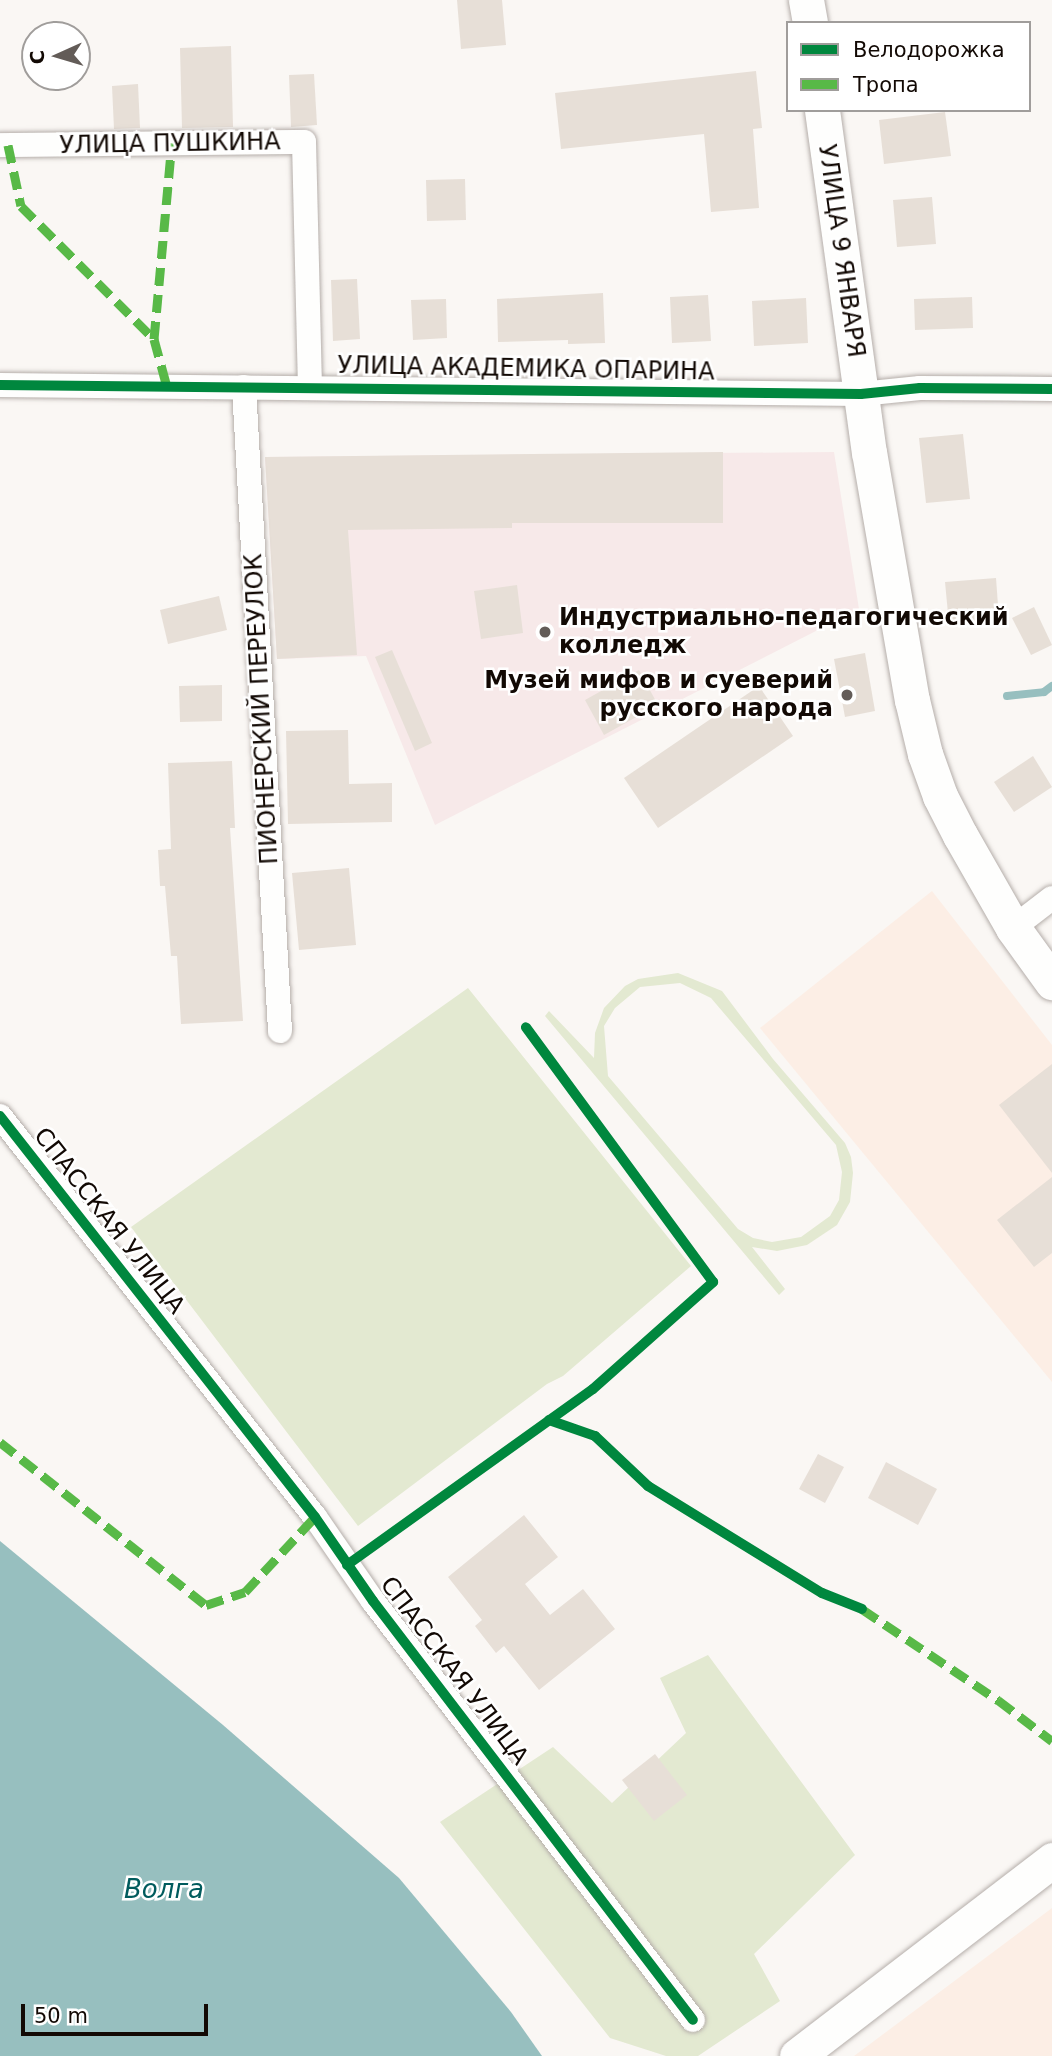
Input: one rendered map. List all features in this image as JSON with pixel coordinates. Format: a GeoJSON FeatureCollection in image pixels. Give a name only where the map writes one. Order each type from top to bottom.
{"type":"FeatureCollection","features":[{"type":"Feature","properties":{"kind":"main road"},"geometry":{"type":"LineString","coordinates":[[806,0],[810,21]]}},
{"type":"Feature","properties":{"kind":"main road","name":"УЛИЦА 9 ЯНВАРЯ"},"geometry":{"type":"LineString","coordinates":[[822,112],[861,394],[909,686],[925,754],[940,796],[960,835],[1013,928],[1052,982]]}},
{"type":"Feature","properties":{"kind":"main road"},"geometry":{"type":"LineString","coordinates":[[797,2056],[1052,1860]]}},
{"type":"Feature","properties":{"kind":"street","name":"УЛИЦА ПУШКИНА"},"geometry":{"type":"LineString","coordinates":[[0,145],[304,142],[310,387]]}},
{"type":"Feature","properties":{"kind":"street","name":"УЛИЦА АКАДЕМИКА ОПАРИНА"},"geometry":{"type":"LineString","coordinates":[[0,385],[861,394],[920,388],[1052,389]]}},
{"type":"Feature","properties":{"kind":"street","name":"ПИОНЕРСКИЙ ПЕРЕУЛОК"},"geometry":{"type":"LineString","coordinates":[[244,387],[279,1031]]}},
{"type":"Feature","properties":{"kind":"street"},"geometry":{"type":"LineString","coordinates":[[1013,928],[1052,898]]}},
{"type":"Feature","properties":{"kind":"street","name":"СПАССКАЯ УЛИЦА"},"geometry":{"type":"LineString","coordinates":[[0,1116],[315,1517],[373,1601],[693,2020]]}},
{"type":"Feature","properties":{"kind":"shaded area","name":"Индустриально-педагогический колледж"},"geometry":{"type":"Polygon","coordinates":[[[834,452],[859,609],[435,825],[366,656],[277,659],[265,457],[834,452]]]}},
{"type":"Feature","properties":{"kind":"shaded area"},"geometry":{"type":"Polygon","coordinates":[[[932,891],[1052,1045],[1052,1382],[760,1028],[932,891]]]}},
{"type":"Feature","properties":{"kind":"shaded area"},"geometry":{"type":"Polygon","coordinates":[[[1052,1908],[1052,2056],[854,2056],[1052,1908]]]}},
{"type":"Feature","properties":{"kind":"green space"},"geometry":{"type":"Polygon","coordinates":[[[678,973],[722,991],[773,1059],[845,1143],[851,1157],[853,1173],[850,1202],[837,1225],[807,1245],[777,1251],[752,1247],[785,1289],[779,1295],[545,1016],[549,1011],[594,1058],[595,1033],[604,1008],[625,986],[638,979],[678,973]],[[680,983],[640,987],[615,1008],[604,1026],[608,1076],[738,1229],[753,1238],[772,1242],[801,1237],[830,1216],[839,1200],[842,1172],[836,1145],[711,998],[680,983]]]}},
{"type":"Feature","properties":{"kind":"green space"},"geometry":{"type":"Polygon","coordinates":[[[468,988],[691,1266],[563,1376],[547,1384],[358,1526],[131,1227],[468,988]]]}},
{"type":"Feature","properties":{"kind":"green space"},"geometry":{"type":"Polygon","coordinates":[[[708,1655],[855,1855],[754,1954],[780,2001],[698,2056],[666,2056],[610,2038],[440,1822],[553,1747],[612,1803],[686,1733],[660,1678],[708,1655]]]}},
{"type":"Feature","properties":{"kind":"water","name":"Волга"},"geometry":{"type":"Polygon","coordinates":[[[0,1541],[223,1725],[399,1878],[511,2012],[542,2056],[0,2056],[0,1541]]]}},
{"type":"Feature","properties":{"kind":"building"},"geometry":{"type":"Polygon","coordinates":[[[457,0],[502,0],[506,45],[461,49],[457,0]]]}},
{"type":"Feature","properties":{"kind":"building"},"geometry":{"type":"Polygon","coordinates":[[[231,46],[233,127],[182,128],[180,48],[231,46]]]}},
{"type":"Feature","properties":{"kind":"building"},"geometry":{"type":"Polygon","coordinates":[[[756,71],[762,128],[753,129],[759,208],[711,212],[704,134],[561,149],[555,93],[756,71]]]}},
{"type":"Feature","properties":{"kind":"building"},"geometry":{"type":"Polygon","coordinates":[[[314,74],[317,125],[291,127],[289,75],[314,74]]]}},
{"type":"Feature","properties":{"kind":"building"},"geometry":{"type":"Polygon","coordinates":[[[138,84],[140,128],[114,129],[112,86],[138,84]]]}},
{"type":"Feature","properties":{"kind":"building"},"geometry":{"type":"Polygon","coordinates":[[[945,112],[951,156],[884,164],[879,120],[945,112]]]}},
{"type":"Feature","properties":{"kind":"building"},"geometry":{"type":"Polygon","coordinates":[[[465,179],[466,220],[427,221],[426,180],[465,179]]]}},
{"type":"Feature","properties":{"kind":"building"},"geometry":{"type":"Polygon","coordinates":[[[932,197],[936,244],[897,247],[893,200],[932,197]]]}},
{"type":"Feature","properties":{"kind":"building"},"geometry":{"type":"Polygon","coordinates":[[[357,279],[360,339],[333,341],[331,280],[357,279]]]}},
{"type":"Feature","properties":{"kind":"building"},"geometry":{"type":"Polygon","coordinates":[[[603,293],[605,343],[568,344],[568,340],[498,342],[497,299],[603,293]]]}},
{"type":"Feature","properties":{"kind":"building"},"geometry":{"type":"Polygon","coordinates":[[[708,295],[711,341],[672,343],[670,297],[708,295]]]}},
{"type":"Feature","properties":{"kind":"building"},"geometry":{"type":"Polygon","coordinates":[[[972,297],[973,328],[915,330],[914,299],[972,297]]]}},
{"type":"Feature","properties":{"kind":"building"},"geometry":{"type":"Polygon","coordinates":[[[806,298],[808,343],[754,346],[752,301],[806,298]]]}},
{"type":"Feature","properties":{"kind":"building"},"geometry":{"type":"Polygon","coordinates":[[[446,299],[447,338],[413,340],[411,300],[446,299]]]}},
{"type":"Feature","properties":{"kind":"building"},"geometry":{"type":"Polygon","coordinates":[[[963,434],[970,499],[926,503],[919,438],[963,434]]]}},
{"type":"Feature","properties":{"kind":"building"},"geometry":{"type":"Polygon","coordinates":[[[723,452],[723,523],[512,523],[512,528],[348,530],[357,655],[277,659],[265,457],[723,452]]]}},
{"type":"Feature","properties":{"kind":"building"},"geometry":{"type":"Polygon","coordinates":[[[996,578],[999,619],[949,624],[945,582],[996,578]]]}},
{"type":"Feature","properties":{"kind":"building"},"geometry":{"type":"Polygon","coordinates":[[[517,585],[523,633],[481,639],[474,591],[517,585]]]}},
{"type":"Feature","properties":{"kind":"building"},"geometry":{"type":"Polygon","coordinates":[[[219,596],[227,630],[168,644],[160,610],[219,596]]]}},
{"type":"Feature","properties":{"kind":"building"},"geometry":{"type":"Polygon","coordinates":[[[1034,607],[1052,645],[1031,655],[1012,618],[1034,607]]]}},
{"type":"Feature","properties":{"kind":"building"},"geometry":{"type":"Polygon","coordinates":[[[392,650],[432,743],[415,751],[375,657],[392,650]]]}},
{"type":"Feature","properties":{"kind":"building"},"geometry":{"type":"Polygon","coordinates":[[[865,653],[875,711],[845,717],[834,659],[865,653]]]}},
{"type":"Feature","properties":{"kind":"building"},"geometry":{"type":"Polygon","coordinates":[[[639,670],[658,705],[604,735],[585,700],[639,670]]]}},
{"type":"Feature","properties":{"kind":"building"},"geometry":{"type":"Polygon","coordinates":[[[222,685],[222,721],[180,722],[179,686],[222,685]]]}},
{"type":"Feature","properties":{"kind":"building"},"geometry":{"type":"Polygon","coordinates":[[[759,686],[793,736],[658,828],[624,778],[759,686]]]}},
{"type":"Feature","properties":{"kind":"building"},"geometry":{"type":"Polygon","coordinates":[[[348,730],[349,784],[392,783],[392,822],[288,824],[286,731],[348,730]]]}},
{"type":"Feature","properties":{"kind":"building"},"geometry":{"type":"Polygon","coordinates":[[[1033,756],[1052,787],[1014,812],[994,782],[1033,756]]]}},
{"type":"Feature","properties":{"kind":"building"},"geometry":{"type":"Polygon","coordinates":[[[232,761],[235,828],[230,828],[243,1021],[181,1024],[177,956],[171,956],[165,886],[160,886],[158,850],[171,849],[168,763],[232,761]]]}},
{"type":"Feature","properties":{"kind":"building"},"geometry":{"type":"Polygon","coordinates":[[[349,868],[356,945],[299,950],[292,873],[349,868]]]}},
{"type":"Feature","properties":{"kind":"building"},"geometry":{"type":"Polygon","coordinates":[[[1052,1064],[1052,1173],[999,1105],[1052,1064]]]}},
{"type":"Feature","properties":{"kind":"building"},"geometry":{"type":"Polygon","coordinates":[[[1052,1177],[1052,1253],[1034,1267],[997,1220],[1052,1177]]]}},
{"type":"Feature","properties":{"kind":"building"},"geometry":{"type":"Polygon","coordinates":[[[818,1454],[844,1467],[825,1503],[799,1489],[818,1454]]]}},
{"type":"Feature","properties":{"kind":"building"},"geometry":{"type":"Polygon","coordinates":[[[886,1462],[937,1489],[918,1525],[868,1498],[886,1462]]]}},
{"type":"Feature","properties":{"kind":"building"},"geometry":{"type":"Polygon","coordinates":[[[524,1515],[558,1557],[525,1584],[550,1615],[583,1589],[615,1629],[539,1690],[504,1646],[496,1653],[475,1626],[482,1620],[448,1577],[524,1515]]]}},
{"type":"Feature","properties":{"kind":"building"},"geometry":{"type":"Polygon","coordinates":[[[655,1754],[687,1795],[654,1821],[622,1780],[655,1754]]]}},
{"type":"Feature","properties":{"kind":"waterway"},"geometry":{"type":"LineString","coordinates":[[1007,696],[1044,692],[1052,686]]}},
{"type":"Feature","properties":{"kind":"marked path"},"geometry":{"type":"LineString","coordinates":[[154,339],[172,143]]}},
{"type":"Feature","properties":{"kind":"marked path"},"geometry":{"type":"LineString","coordinates":[[8,145],[21,206],[154,339],[167,387]]}},
{"type":"Feature","properties":{"kind":"marked path"},"geometry":{"type":"LineString","coordinates":[[0,1442],[206,1605],[245,1592],[315,1517]]}},
{"type":"Feature","properties":{"kind":"marked path"},"geometry":{"type":"LineString","coordinates":[[862,1609],[998,1700],[1052,1741]]}},
{"type":"Feature","properties":{"kind":"cycle path"},"geometry":{"type":"LineString","coordinates":[[0,385],[861,394],[920,388],[1052,389]]}},
{"type":"Feature","properties":{"kind":"cycle path"},"geometry":{"type":"LineString","coordinates":[[347,1565],[593,1389],[713,1282],[526,1027]]}},
{"type":"Feature","properties":{"kind":"cycle path"},"geometry":{"type":"LineString","coordinates":[[0,1116],[315,1517],[373,1601],[693,2020]]}},
{"type":"Feature","properties":{"kind":"cycle path"},"geometry":{"type":"LineString","coordinates":[[549,1420],[595,1436],[648,1486],[822,1593],[862,1609]]}},
{"type":"Feature","properties":{"kind":"place","name":"Индустриально-педагогический колледж"},"geometry":{"type":"Point","coordinates":[545,632]}},
{"type":"Feature","properties":{"kind":"place","name":"Музей мифов и суеверий русского народа"},"geometry":{"type":"Point","coordinates":[847,695]}}]}
